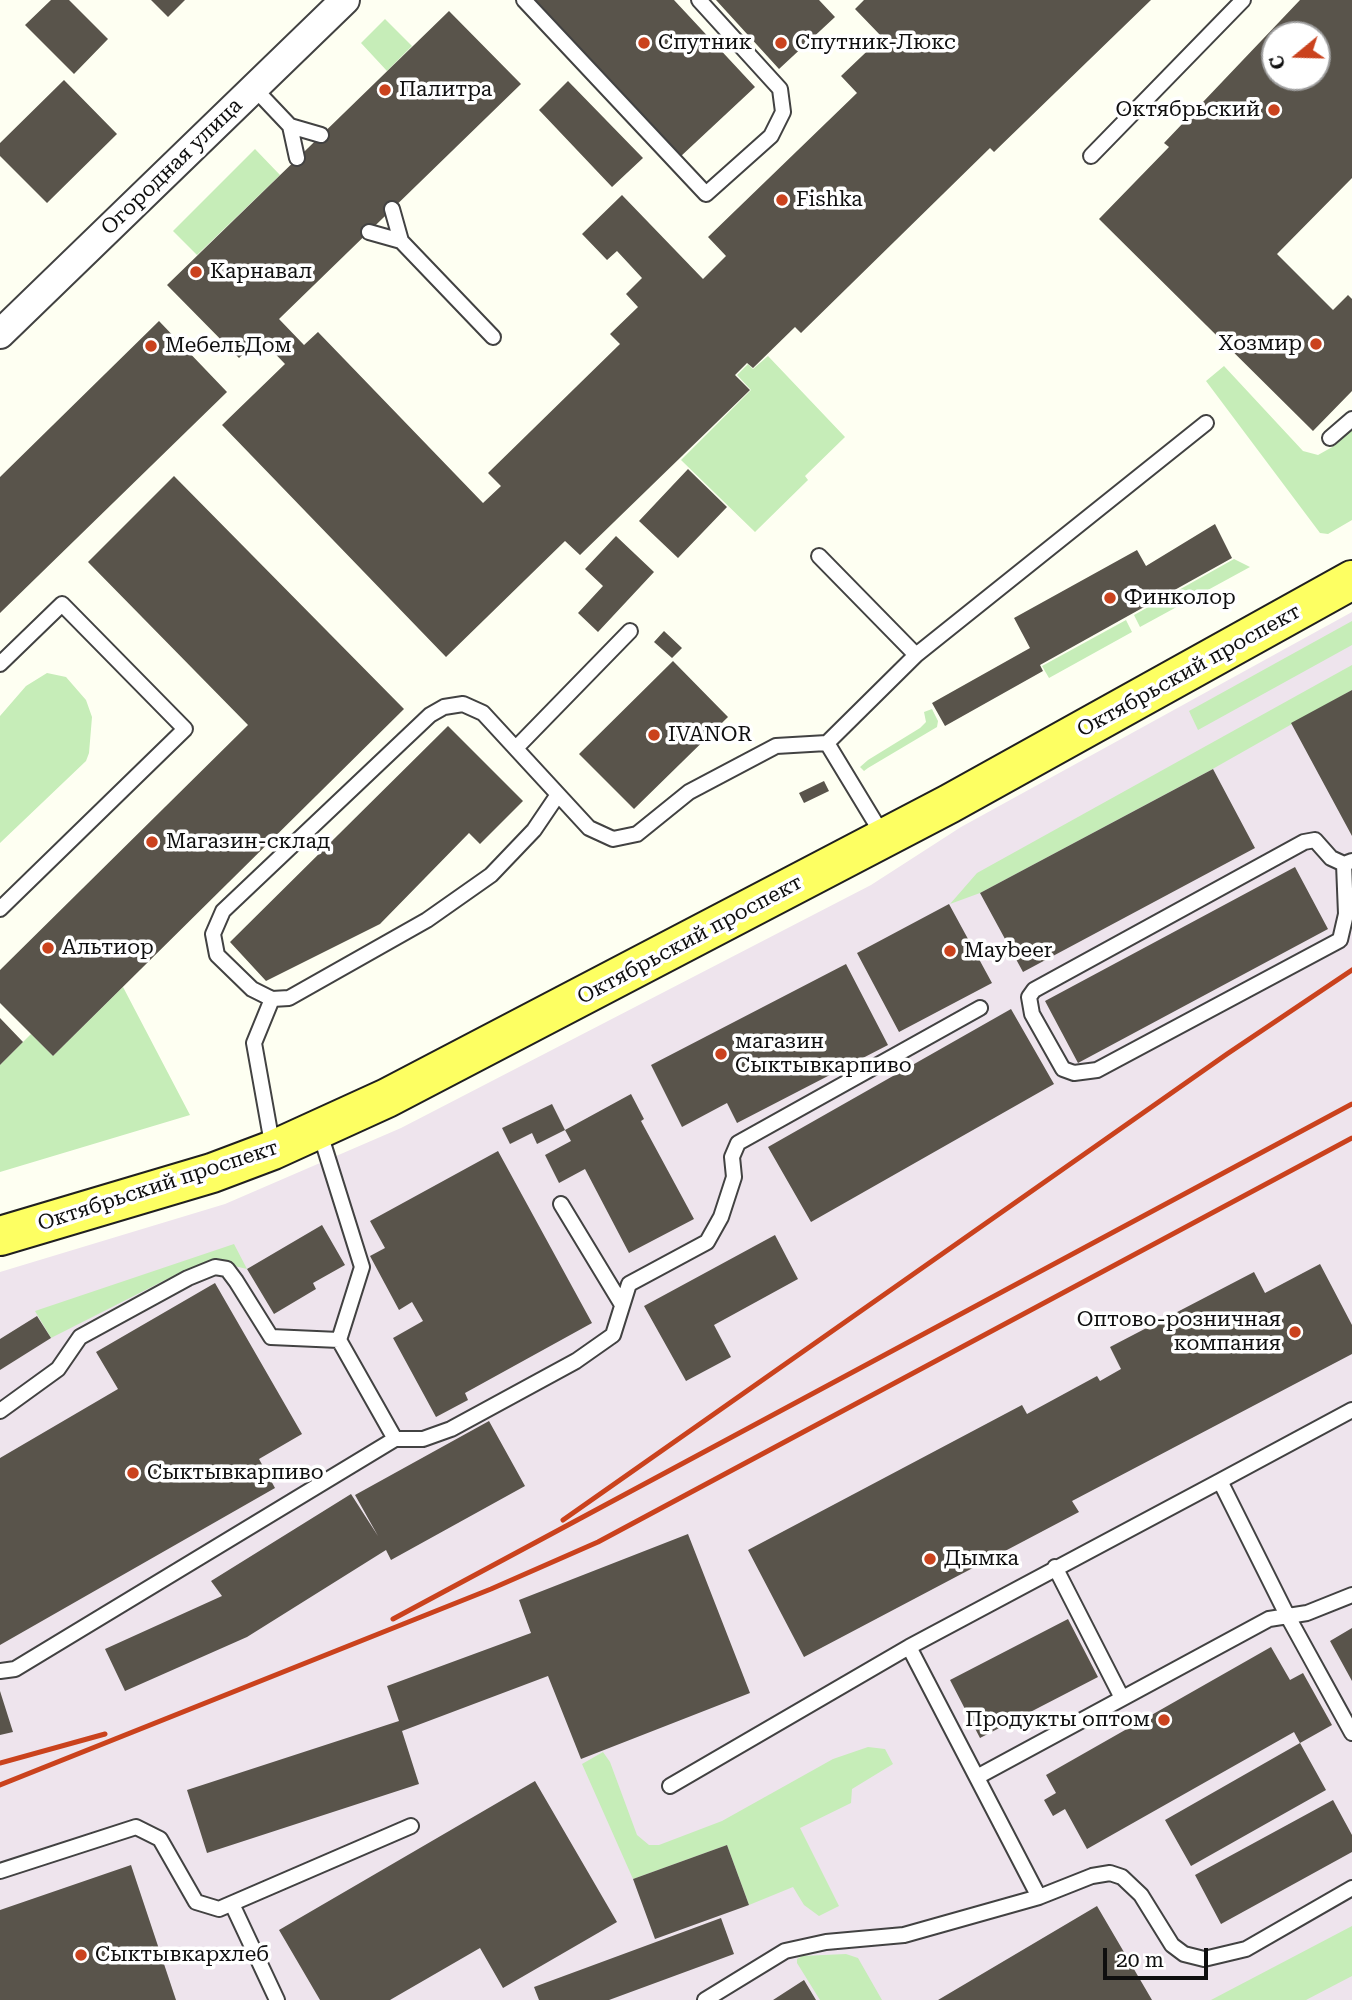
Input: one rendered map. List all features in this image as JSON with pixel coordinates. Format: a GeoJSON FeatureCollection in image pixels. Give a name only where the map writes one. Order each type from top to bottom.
{"type":"FeatureCollection","features":[{"type":"Feature","properties":{"kind":"main road","name":"Октябрьский проспект"},"geometry":{"type":"LineString","coordinates":[[0,1236],[105,1207],[273,1150],[399,1092],[884,838],[1352,580]]}},
{"type":"Feature","properties":{"kind":"street","name":"Огородная улица"},"geometry":{"type":"LineString","coordinates":[[0,334],[345,0]]}},
{"type":"Feature","properties":{"kind":"lane"},"geometry":{"type":"LineString","coordinates":[[524,0],[706,194],[771,136],[783,112],[780,89],[699,0]]}},
{"type":"Feature","properties":{"kind":"lane"},"geometry":{"type":"LineString","coordinates":[[1091,156],[1243,0]]}},
{"type":"Feature","properties":{"kind":"lane"},"geometry":{"type":"LineString","coordinates":[[254,88],[290,126],[321,135]]}},
{"type":"Feature","properties":{"kind":"lane"},"geometry":{"type":"LineString","coordinates":[[290,126],[297,158]]}},
{"type":"Feature","properties":{"kind":"lane"},"geometry":{"type":"LineString","coordinates":[[392,209],[401,241],[493,337]]}},
{"type":"Feature","properties":{"kind":"lane"},"geometry":{"type":"LineString","coordinates":[[369,232],[401,241]]}},
{"type":"Feature","properties":{"kind":"lane"},"geometry":{"type":"LineString","coordinates":[[1330,438],[1352,419]]}},
{"type":"Feature","properties":{"kind":"lane"},"geometry":{"type":"LineString","coordinates":[[557,796],[534,830],[491,875],[438,912],[289,998],[272,999],[252,989],[218,955],[212,934],[223,911],[430,715],[444,707],[463,704],[483,713],[589,828],[613,839],[637,834],[689,792],[776,746],[827,743],[916,655],[1206,423]]}},
{"type":"Feature","properties":{"kind":"lane"},"geometry":{"type":"LineString","coordinates":[[819,556],[916,655]]}},
{"type":"Feature","properties":{"kind":"lane"},"geometry":{"type":"LineString","coordinates":[[0,664],[62,604],[185,729],[0,909]]}},
{"type":"Feature","properties":{"kind":"lane"},"geometry":{"type":"LineString","coordinates":[[516,748],[630,631]]}},
{"type":"Feature","properties":{"kind":"lane"},"geometry":{"type":"LineString","coordinates":[[827,743],[884,838]]}},
{"type":"Feature","properties":{"kind":"lane"},"geometry":{"type":"LineString","coordinates":[[1315,840],[1331,858],[1348,863],[1346,914],[1340,940],[1097,1070],[1074,1073],[1063,1069],[1032,1014],[1029,997],[1034,990],[1304,842],[1315,840]]}},
{"type":"Feature","properties":{"kind":"lane"},"geometry":{"type":"LineString","coordinates":[[272,999],[254,1043],[273,1150]]}},
{"type":"Feature","properties":{"kind":"lane"},"geometry":{"type":"LineString","coordinates":[[0,1671],[15,1669],[395,1439],[423,1439],[451,1429],[576,1361],[613,1335],[629,1284],[707,1242],[721,1217],[734,1177],[732,1157],[738,1143],[980,1008]]}},
{"type":"Feature","properties":{"kind":"lane"},"geometry":{"type":"LineString","coordinates":[[319,1129],[362,1267],[339,1340],[395,1439]]}},
{"type":"Feature","properties":{"kind":"lane"},"geometry":{"type":"LineString","coordinates":[[561,1204],[621,1303]]}},
{"type":"Feature","properties":{"kind":"lane"},"geometry":{"type":"LineString","coordinates":[[0,1411],[58,1369],[80,1337],[188,1278],[215,1267],[227,1269],[271,1337],[339,1340]]}},
{"type":"Feature","properties":{"kind":"lane"},"geometry":{"type":"LineString","coordinates":[[670,1786],[909,1647],[1352,1410]]}},
{"type":"Feature","properties":{"kind":"lane"},"geometry":{"type":"LineString","coordinates":[[1220,1481],[1287,1615],[1352,1733]]}},
{"type":"Feature","properties":{"kind":"lane"},"geometry":{"type":"LineString","coordinates":[[1055,1567],[1122,1698]]}},
{"type":"Feature","properties":{"kind":"lane"},"geometry":{"type":"LineString","coordinates":[[976,1777],[1269,1619],[1324,1608],[1352,1595]]}},
{"type":"Feature","properties":{"kind":"lane"},"geometry":{"type":"LineString","coordinates":[[909,1647],[1039,1897]]}},
{"type":"Feature","properties":{"kind":"lane"},"geometry":{"type":"LineString","coordinates":[[0,1871],[136,1827],[160,1839],[196,1902],[219,1909],[411,1826]]}},
{"type":"Feature","properties":{"kind":"lane"},"geometry":{"type":"LineString","coordinates":[[707,2000],[785,1951],[826,1942],[904,1935],[1039,1897],[1092,1876],[1110,1873],[1122,1877],[1141,1895],[1172,1945],[1184,1954],[1204,1959],[1246,1948],[1352,1888]]}},
{"type":"Feature","properties":{"kind":"lane"},"geometry":{"type":"LineString","coordinates":[[232,1904],[277,2000]]}},
{"type":"Feature","properties":{"kind":"shaded area"},"geometry":{"type":"Polygon","coordinates":[[[1352,612],[1352,2000],[0,2000],[0,1272],[225,1204],[401,1128],[871,885],[961,827],[1352,612]]]}},
{"type":"Feature","properties":{"kind":"green space"},"geometry":{"type":"Polygon","coordinates":[[[385,19],[412,46],[387,71],[361,43],[385,19]]]}},
{"type":"Feature","properties":{"kind":"green space"},"geometry":{"type":"Polygon","coordinates":[[[255,149],[280,175],[197,255],[173,231],[255,149]]]}},
{"type":"Feature","properties":{"kind":"green space"},"geometry":{"type":"Polygon","coordinates":[[[768,356],[845,437],[805,476],[808,480],[755,532],[681,460],[751,390],[737,375],[748,364],[753,369],[768,356]]]}},
{"type":"Feature","properties":{"kind":"green space"},"geometry":{"type":"Polygon","coordinates":[[[1224,366],[1303,451],[1318,455],[1334,446],[1352,430],[1352,520],[1328,534],[1320,533],[1206,381],[1224,366]]]}},
{"type":"Feature","properties":{"kind":"green space"},"geometry":{"type":"Polygon","coordinates":[[[1234,559],[1250,567],[1140,627],[1134,615],[1234,559]]]}},
{"type":"Feature","properties":{"kind":"green space"},"geometry":{"type":"Polygon","coordinates":[[[1126,620],[1132,632],[1049,678],[1042,666],[1126,620]]]}},
{"type":"Feature","properties":{"kind":"green space"},"geometry":{"type":"Polygon","coordinates":[[[1352,621],[1352,645],[1198,730],[1189,711],[1352,621]]]}},
{"type":"Feature","properties":{"kind":"green space"},"geometry":{"type":"Polygon","coordinates":[[[1352,665],[1352,690],[1209,771],[980,893],[950,904],[977,873],[1352,665]]]}},
{"type":"Feature","properties":{"kind":"green space"},"geometry":{"type":"Polygon","coordinates":[[[47,673],[66,677],[86,700],[92,717],[89,753],[86,761],[0,843],[0,716],[26,686],[47,673]]]}},
{"type":"Feature","properties":{"kind":"green space"},"geometry":{"type":"Polygon","coordinates":[[[932,709],[938,721],[937,727],[864,771],[860,767],[920,728],[926,722],[924,712],[932,709]]]}},
{"type":"Feature","properties":{"kind":"green space"},"geometry":{"type":"Polygon","coordinates":[[[123,987],[190,1115],[0,1172],[0,1065],[31,1034],[53,1056],[123,987]]]}},
{"type":"Feature","properties":{"kind":"green space"},"geometry":{"type":"Polygon","coordinates":[[[234,1244],[247,1269],[217,1262],[179,1273],[51,1338],[35,1311],[234,1244]]]}},
{"type":"Feature","properties":{"kind":"green space"},"geometry":{"type":"Polygon","coordinates":[[[868,1747],[885,1749],[893,1764],[852,1789],[851,1803],[800,1828],[839,1906],[819,1916],[804,1905],[793,1887],[749,1905],[727,1845],[633,1879],[582,1764],[603,1752],[610,1762],[637,1835],[649,1845],[659,1845],[722,1821],[833,1759],[868,1747]]]}},
{"type":"Feature","properties":{"kind":"green space"},"geometry":{"type":"Polygon","coordinates":[[[1352,1926],[1352,1976],[1306,2000],[1211,2000],[1352,1926]]]}},
{"type":"Feature","properties":{"kind":"green space"},"geometry":{"type":"Polygon","coordinates":[[[846,1954],[858,1958],[882,2000],[820,2000],[797,1963],[797,1959],[802,1956],[846,1954]]]}},
{"type":"Feature","properties":{"kind":"building"},"geometry":{"type":"Polygon","coordinates":[[[51,0],[69,0],[108,39],[74,74],[25,25],[51,0]]]}},
{"type":"Feature","properties":{"kind":"building"},"geometry":{"type":"Polygon","coordinates":[[[151,0],[185,0],[168,17],[151,0]]]}},
{"type":"Feature","properties":{"kind":"building","name":"Спутник"},"geometry":{"type":"Polygon","coordinates":[[[534,0],[674,0],[755,87],[680,157],[534,0]]]}},
{"type":"Feature","properties":{"kind":"building","name":"Спутник-Люкс"},"geometry":{"type":"Polygon","coordinates":[[[716,0],[819,0],[835,17],[779,69],[716,0]]]}},
{"type":"Feature","properties":{"kind":"building"},"geometry":{"type":"Polygon","coordinates":[[[864,0],[1151,0],[994,152],[990,148],[801,333],[795,327],[753,368],[747,363],[735,375],[750,390],[580,555],[565,541],[446,657],[222,425],[285,364],[260,338],[239,358],[167,285],[449,11],[521,84],[279,319],[304,345],[318,332],[483,503],[501,486],[488,473],[620,344],[610,334],[638,307],[626,294],[642,278],[617,251],[607,260],[582,234],[622,195],[703,279],[726,256],[708,237],[857,93],[841,76],[882,37],[855,9],[864,0]]]}},
{"type":"Feature","properties":{"kind":"building"},"geometry":{"type":"Polygon","coordinates":[[[1300,0],[1352,0],[1352,178],[1277,254],[1333,310],[1348,295],[1352,299],[1352,391],[1313,431],[1099,219],[1169,147],[1164,143],[1261,41],[1261,91],[1331,91],[1331,21],[1280,21],[1300,0]]]}},
{"type":"Feature","properties":{"kind":"building"},"geometry":{"type":"Polygon","coordinates":[[[64,80],[117,134],[47,203],[0,156],[0,143],[64,80]]]}},
{"type":"Feature","properties":{"kind":"building"},"geometry":{"type":"Polygon","coordinates":[[[568,81],[643,158],[612,187],[539,110],[568,81]]]}},
{"type":"Feature","properties":{"kind":"building"},"geometry":{"type":"Polygon","coordinates":[[[159,321],[227,392],[0,613],[0,477],[159,321]]]}},
{"type":"Feature","properties":{"kind":"building"},"geometry":{"type":"Polygon","coordinates":[[[688,469],[727,507],[678,558],[639,521],[688,469]]]}},
{"type":"Feature","properties":{"kind":"building"},"geometry":{"type":"Polygon","coordinates":[[[174,476],[404,709],[53,1056],[0,1003],[0,970],[248,725],[88,562],[174,476]]]}},
{"type":"Feature","properties":{"kind":"building"},"geometry":{"type":"Polygon","coordinates":[[[1215,524],[1232,558],[1040,665],[1043,671],[945,726],[932,703],[1030,648],[1014,618],[1137,550],[1146,566],[1215,524]]]}},
{"type":"Feature","properties":{"kind":"building"},"geometry":{"type":"Polygon","coordinates":[[[616,536],[654,572],[598,632],[578,613],[603,586],[585,569],[616,536]]]}},
{"type":"Feature","properties":{"kind":"building"},"geometry":{"type":"Polygon","coordinates":[[[664,631],[682,648],[672,658],[654,642],[664,631]]]}},
{"type":"Feature","properties":{"kind":"building","name":"IVANOR"},"geometry":{"type":"Polygon","coordinates":[[[673,661],[728,717],[634,809],[579,754],[673,661]]]}},
{"type":"Feature","properties":{"kind":"building"},"geometry":{"type":"Polygon","coordinates":[[[1352,690],[1352,836],[1291,723],[1352,690]]]}},
{"type":"Feature","properties":{"kind":"building"},"geometry":{"type":"Polygon","coordinates":[[[448,726],[523,801],[480,844],[469,833],[380,924],[266,981],[230,942],[448,726]]]}},
{"type":"Feature","properties":{"kind":"building"},"geometry":{"type":"Polygon","coordinates":[[[1213,769],[1255,848],[1023,972],[980,893],[1213,769]]]}},
{"type":"Feature","properties":{"kind":"building"},"geometry":{"type":"Polygon","coordinates":[[[824,781],[829,791],[804,803],[799,793],[824,781]]]}},
{"type":"Feature","properties":{"kind":"building"},"geometry":{"type":"Polygon","coordinates":[[[1295,867],[1328,929],[1078,1063],[1045,1001],[1295,867]]]}},
{"type":"Feature","properties":{"kind":"building"},"geometry":{"type":"Polygon","coordinates":[[[949,904],[992,983],[899,1032],[857,953],[949,904]]]}},
{"type":"Feature","properties":{"kind":"building"},"geometry":{"type":"Polygon","coordinates":[[[846,964],[888,1045],[737,1123],[727,1103],[682,1127],[651,1065],[846,964]]]}},
{"type":"Feature","properties":{"kind":"building"},"geometry":{"type":"Polygon","coordinates":[[[1011,1009],[1054,1084],[811,1222],[768,1147],[1011,1009]]]}},
{"type":"Feature","properties":{"kind":"building"},"geometry":{"type":"Polygon","coordinates":[[[0,1018],[23,1042],[0,1065],[0,1018]]]}},
{"type":"Feature","properties":{"kind":"building"},"geometry":{"type":"Polygon","coordinates":[[[631,1094],[644,1119],[641,1121],[694,1219],[629,1253],[585,1169],[559,1183],[545,1155],[571,1141],[565,1130],[631,1094]]]}},
{"type":"Feature","properties":{"kind":"building"},"geometry":{"type":"Polygon","coordinates":[[[552,1104],[565,1130],[537,1144],[532,1133],[510,1144],[502,1128],[552,1104]]]}},
{"type":"Feature","properties":{"kind":"building"},"geometry":{"type":"Polygon","coordinates":[[[498,1151],[592,1323],[465,1393],[468,1400],[436,1417],[393,1338],[423,1321],[412,1302],[399,1310],[370,1256],[385,1248],[370,1221],[498,1151]]]}},
{"type":"Feature","properties":{"kind":"building"},"geometry":{"type":"Polygon","coordinates":[[[322,1225],[345,1265],[313,1283],[316,1289],[274,1314],[247,1269],[322,1225]]]}},
{"type":"Feature","properties":{"kind":"building"},"geometry":{"type":"Polygon","coordinates":[[[775,1235],[798,1279],[714,1325],[731,1357],[686,1381],[644,1306],[775,1235]]]}},
{"type":"Feature","properties":{"kind":"building"},"geometry":{"type":"Polygon","coordinates":[[[1320,1264],[1352,1325],[1352,1354],[1072,1501],[1079,1512],[804,1657],[748,1550],[1022,1405],[1027,1414],[1097,1376],[1100,1381],[1121,1369],[1110,1347],[1254,1272],[1265,1293],[1320,1264]]]}},
{"type":"Feature","properties":{"kind":"building","name":"Сыктывкарпиво"},"geometry":{"type":"Polygon","coordinates":[[[215,1283],[302,1434],[259,1459],[275,1488],[0,1645],[0,1458],[118,1389],[96,1352],[215,1283]]]}},
{"type":"Feature","properties":{"kind":"building"},"geometry":{"type":"Polygon","coordinates":[[[37,1316],[51,1338],[0,1370],[0,1339],[37,1316]]]}},
{"type":"Feature","properties":{"kind":"building"},"geometry":{"type":"Polygon","coordinates":[[[489,1421],[525,1486],[391,1560],[386,1550],[247,1637],[125,1691],[105,1649],[222,1596],[211,1581],[351,1494],[378,1536],[355,1495],[489,1421]]]}},
{"type":"Feature","properties":{"kind":"building"},"geometry":{"type":"Polygon","coordinates":[[[688,1534],[750,1693],[581,1759],[548,1676],[402,1731],[419,1784],[207,1853],[187,1790],[399,1721],[387,1686],[531,1633],[519,1600],[688,1534]]]}},
{"type":"Feature","properties":{"kind":"building"},"geometry":{"type":"Polygon","coordinates":[[[1068,1619],[1098,1677],[980,1738],[950,1680],[1068,1619]]]}},
{"type":"Feature","properties":{"kind":"building"},"geometry":{"type":"Polygon","coordinates":[[[1352,1628],[1352,1681],[1330,1641],[1352,1628]]]}},
{"type":"Feature","properties":{"kind":"building"},"geometry":{"type":"Polygon","coordinates":[[[1271,1647],[1290,1680],[1303,1673],[1332,1725],[1300,1743],[1294,1732],[1087,1849],[1065,1809],[1053,1816],[1044,1800],[1056,1793],[1046,1775],[1271,1647]]]}},
{"type":"Feature","properties":{"kind":"building"},"geometry":{"type":"Polygon","coordinates":[[[0,1691],[13,1732],[0,1735],[0,1691]]]}},
{"type":"Feature","properties":{"kind":"building"},"geometry":{"type":"Polygon","coordinates":[[[1300,1743],[1326,1790],[1191,1866],[1165,1820],[1300,1743]]]}},
{"type":"Feature","properties":{"kind":"building"},"geometry":{"type":"Polygon","coordinates":[[[535,1781],[617,1922],[503,1988],[480,1948],[390,2000],[320,2000],[279,1930],[535,1781]]]}},
{"type":"Feature","properties":{"kind":"building"},"geometry":{"type":"Polygon","coordinates":[[[1333,1800],[1352,1835],[1352,1852],[1221,1924],[1195,1875],[1333,1800]]]}},
{"type":"Feature","properties":{"kind":"building"},"geometry":{"type":"Polygon","coordinates":[[[727,1845],[749,1905],[655,1939],[633,1879],[727,1845]]]}},
{"type":"Feature","properties":{"kind":"building","name":"Сыктывкархлеб"},"geometry":{"type":"Polygon","coordinates":[[[131,1865],[176,2000],[0,2000],[0,1910],[131,1865]]]}},
{"type":"Feature","properties":{"kind":"building"},"geometry":{"type":"Polygon","coordinates":[[[1097,1906],[1152,2000],[938,2000],[1097,1906]]]}},
{"type":"Feature","properties":{"kind":"building"},"geometry":{"type":"Polygon","coordinates":[[[721,1918],[734,1954],[609,2000],[539,2000],[534,1987],[721,1918]]]}},
{"type":"Feature","properties":{"kind":"building"},"geometry":{"type":"Polygon","coordinates":[[[804,1980],[816,2000],[773,2000],[804,1980]]]}},
{"type":"Feature","properties":{"kind":"railway"},"geometry":{"type":"LineString","coordinates":[[563,1520],[1227,1054],[1352,970]]}},
{"type":"Feature","properties":{"kind":"railway"},"geometry":{"type":"LineString","coordinates":[[393,1619],[1352,1104]]}},
{"type":"Feature","properties":{"kind":"railway"},"geometry":{"type":"LineString","coordinates":[[0,1785],[491,1589],[598,1542],[1352,1138]]}},
{"type":"Feature","properties":{"kind":"railway"},"geometry":{"type":"LineString","coordinates":[[0,1763],[105,1734]]}},
{"type":"Feature","properties":{"kind":"place","name":"Спутник"},"geometry":{"type":"Point","coordinates":[644,43]}},
{"type":"Feature","properties":{"kind":"place","name":"Спутник-Люкс"},"geometry":{"type":"Point","coordinates":[781,43]}},
{"type":"Feature","properties":{"kind":"place","name":"Палитра"},"geometry":{"type":"Point","coordinates":[385,90]}},
{"type":"Feature","properties":{"kind":"place","name":"Октябрьский"},"geometry":{"type":"Point","coordinates":[1274,110]}},
{"type":"Feature","properties":{"kind":"place","name":"Fishka"},"geometry":{"type":"Point","coordinates":[782,200]}},
{"type":"Feature","properties":{"kind":"place","name":"Карнавал"},"geometry":{"type":"Point","coordinates":[196,272]}},
{"type":"Feature","properties":{"kind":"place","name":"Хозмир"},"geometry":{"type":"Point","coordinates":[1316,344]}},
{"type":"Feature","properties":{"kind":"place","name":"МебельДом"},"geometry":{"type":"Point","coordinates":[151,346]}},
{"type":"Feature","properties":{"kind":"place","name":"Финколор"},"geometry":{"type":"Point","coordinates":[1110,598]}},
{"type":"Feature","properties":{"kind":"place","name":"IVANOR"},"geometry":{"type":"Point","coordinates":[654,735]}},
{"type":"Feature","properties":{"kind":"place","name":"Магазин-склад"},"geometry":{"type":"Point","coordinates":[152,842]}},
{"type":"Feature","properties":{"kind":"place","name":"Альтиор"},"geometry":{"type":"Point","coordinates":[48,948]}},
{"type":"Feature","properties":{"kind":"place","name":"Maybeer"},"geometry":{"type":"Point","coordinates":[950,951]}},
{"type":"Feature","properties":{"kind":"place","name":"магазин Сыктывкарпиво"},"geometry":{"type":"Point","coordinates":[721,1054]}},
{"type":"Feature","properties":{"kind":"place","name":"Оптово-розничная компания"},"geometry":{"type":"Point","coordinates":[1295,1332]}},
{"type":"Feature","properties":{"kind":"place","name":"Сыктывкарпиво"},"geometry":{"type":"Point","coordinates":[133,1473]}},
{"type":"Feature","properties":{"kind":"place","name":"Дымка"},"geometry":{"type":"Point","coordinates":[930,1559]}},
{"type":"Feature","properties":{"kind":"place","name":"Продукты оптом"},"geometry":{"type":"Point","coordinates":[1164,1720]}},
{"type":"Feature","properties":{"kind":"place","name":"Сыктывкархлеб"},"geometry":{"type":"Point","coordinates":[81,1955]}}]}
